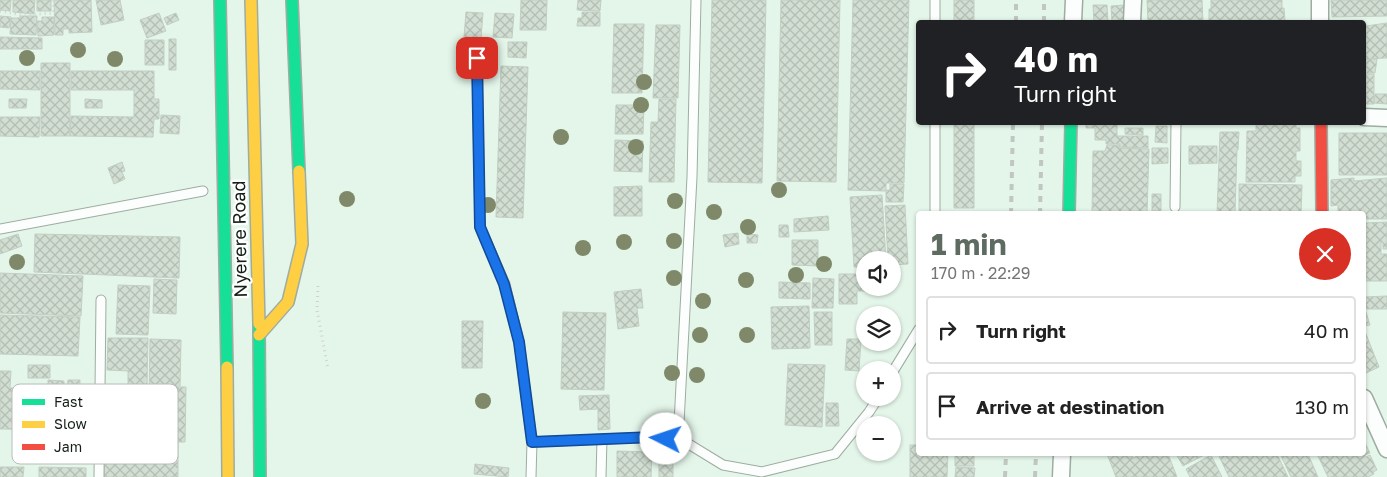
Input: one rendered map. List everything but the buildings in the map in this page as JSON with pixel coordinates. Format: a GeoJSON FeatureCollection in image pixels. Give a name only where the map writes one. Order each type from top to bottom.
{"type":"FeatureCollection","features":[{"type":"Feature","properties":{"kind":"main road","name":"Nyerere Road"},"geometry":{"type":"LineString","coordinates":[[220,0],[227,322],[228,477]]}},
{"type":"Feature","properties":{"kind":"main road","name":"Nyerere Road"},"geometry":{"type":"LineString","coordinates":[[251,0],[259,265],[260,477]]}},
{"type":"Feature","properties":{"kind":"main road"},"geometry":{"type":"LineString","coordinates":[[259,334],[288,302],[302,244],[292,0]]}},
{"type":"Feature","properties":{"kind":"main road"},"geometry":{"type":"LineString","coordinates":[[1069,211],[1071,125]]}},
{"type":"Feature","properties":{"kind":"main road"},"geometry":{"type":"LineString","coordinates":[[1322,125],[1322,211]]}},
{"type":"Feature","properties":{"kind":"street"},"geometry":{"type":"LineString","coordinates":[[1073,20],[1074,0]]}},
{"type":"Feature","properties":{"kind":"street"},"geometry":{"type":"LineString","coordinates":[[1132,20],[1133,0]]}},
{"type":"Feature","properties":{"kind":"street"},"geometry":{"type":"LineString","coordinates":[[1320,0],[1320,20]]}},
{"type":"Feature","properties":{"kind":"street"},"geometry":{"type":"LineString","coordinates":[[1366,117],[1387,118]]}},
{"type":"Feature","properties":{"kind":"street"},"geometry":{"type":"LineString","coordinates":[[1366,402],[1387,448]]}},
{"type":"Feature","properties":{"kind":"street"},"geometry":{"type":"LineString","coordinates":[[1061,477],[1062,456]]}},
{"type":"Feature","properties":{"kind":"lane"},"geometry":{"type":"LineString","coordinates":[[678,442],[692,178],[696,0]]}},
{"type":"Feature","properties":{"kind":"lane"},"geometry":{"type":"LineString","coordinates":[[935,0],[935,20]]}},
{"type":"Feature","properties":{"kind":"lane"},"geometry":{"type":"LineString","coordinates":[[477,58],[480,227],[504,284],[519,342],[532,442],[531,477]]}},
{"type":"Feature","properties":{"kind":"lane"},"geometry":{"type":"LineString","coordinates":[[935,125],[935,211]]}},
{"type":"Feature","properties":{"kind":"lane"},"geometry":{"type":"LineString","coordinates":[[1174,207],[1176,125]]}},
{"type":"Feature","properties":{"kind":"lane"},"geometry":{"type":"LineString","coordinates":[[0,229],[203,191]]}},
{"type":"Feature","properties":{"kind":"lane"},"geometry":{"type":"LineString","coordinates":[[100,384],[101,300]]}},
{"type":"Feature","properties":{"kind":"lane"},"geometry":{"type":"LineString","coordinates":[[899,361],[916,334]]}},
{"type":"Feature","properties":{"kind":"lane"},"geometry":{"type":"LineString","coordinates":[[532,442],[654,437],[687,443],[723,464],[757,474],[835,454],[873,406]]}},
{"type":"Feature","properties":{"kind":"lane"},"geometry":{"type":"LineString","coordinates":[[601,477],[602,439]]}},
{"type":"Feature","properties":{"kind":"lane"},"geometry":{"type":"LineString","coordinates":[[99,464],[99,477]]}},
{"type":"Feature","properties":{"kind":"path"},"geometry":{"type":"LineString","coordinates":[[0,11],[23,15],[53,13],[52,0]]}},
{"type":"Feature","properties":{"kind":"railway"},"geometry":{"type":"LineString","coordinates":[[1016,0],[1016,20]]}},
{"type":"Feature","properties":{"kind":"railway"},"geometry":{"type":"LineString","coordinates":[[1044,0],[1044,20]]}},
{"type":"Feature","properties":{"kind":"railway"},"geometry":{"type":"LineString","coordinates":[[1011,211],[1013,125]]}},
{"type":"Feature","properties":{"kind":"railway"},"geometry":{"type":"LineString","coordinates":[[1040,211],[1042,125]]}},
{"type":"Feature","properties":{"kind":"railway"},"geometry":{"type":"LineString","coordinates":[[1005,477],[1006,456]]}},
{"type":"Feature","properties":{"kind":"railway"},"geometry":{"type":"LineString","coordinates":[[1035,477],[1036,456]]}},
{"type":"Feature","properties":{"kind":"traffic: fast"},"geometry":{"type":"LineString","coordinates":[[220,0],[227,367]]}},
{"type":"Feature","properties":{"kind":"traffic: fast"},"geometry":{"type":"LineString","coordinates":[[292,0],[299,171]]}},
{"type":"Feature","properties":{"kind":"traffic: fast"},"geometry":{"type":"LineString","coordinates":[[1069,211],[1071,125]]}},
{"type":"Feature","properties":{"kind":"traffic: fast"},"geometry":{"type":"LineString","coordinates":[[259,324],[260,477]]}},
{"type":"Feature","properties":{"kind":"traffic: slow"},"geometry":{"type":"LineString","coordinates":[[251,0],[259,324]]}},
{"type":"Feature","properties":{"kind":"traffic: slow"},"geometry":{"type":"LineString","coordinates":[[259,335],[288,302],[302,244],[299,171]]}},
{"type":"Feature","properties":{"kind":"traffic: slow"},"geometry":{"type":"LineString","coordinates":[[227,367],[228,477]]}},
{"type":"Feature","properties":{"kind":"traffic: jam"},"geometry":{"type":"LineString","coordinates":[[1321,125],[1322,211]]}},
{"type":"Feature","properties":{"kind":"route"},"geometry":{"type":"LineString","coordinates":[[477,58],[480,227],[504,284],[519,342],[532,442],[654,437],[666,439]]}}]}
